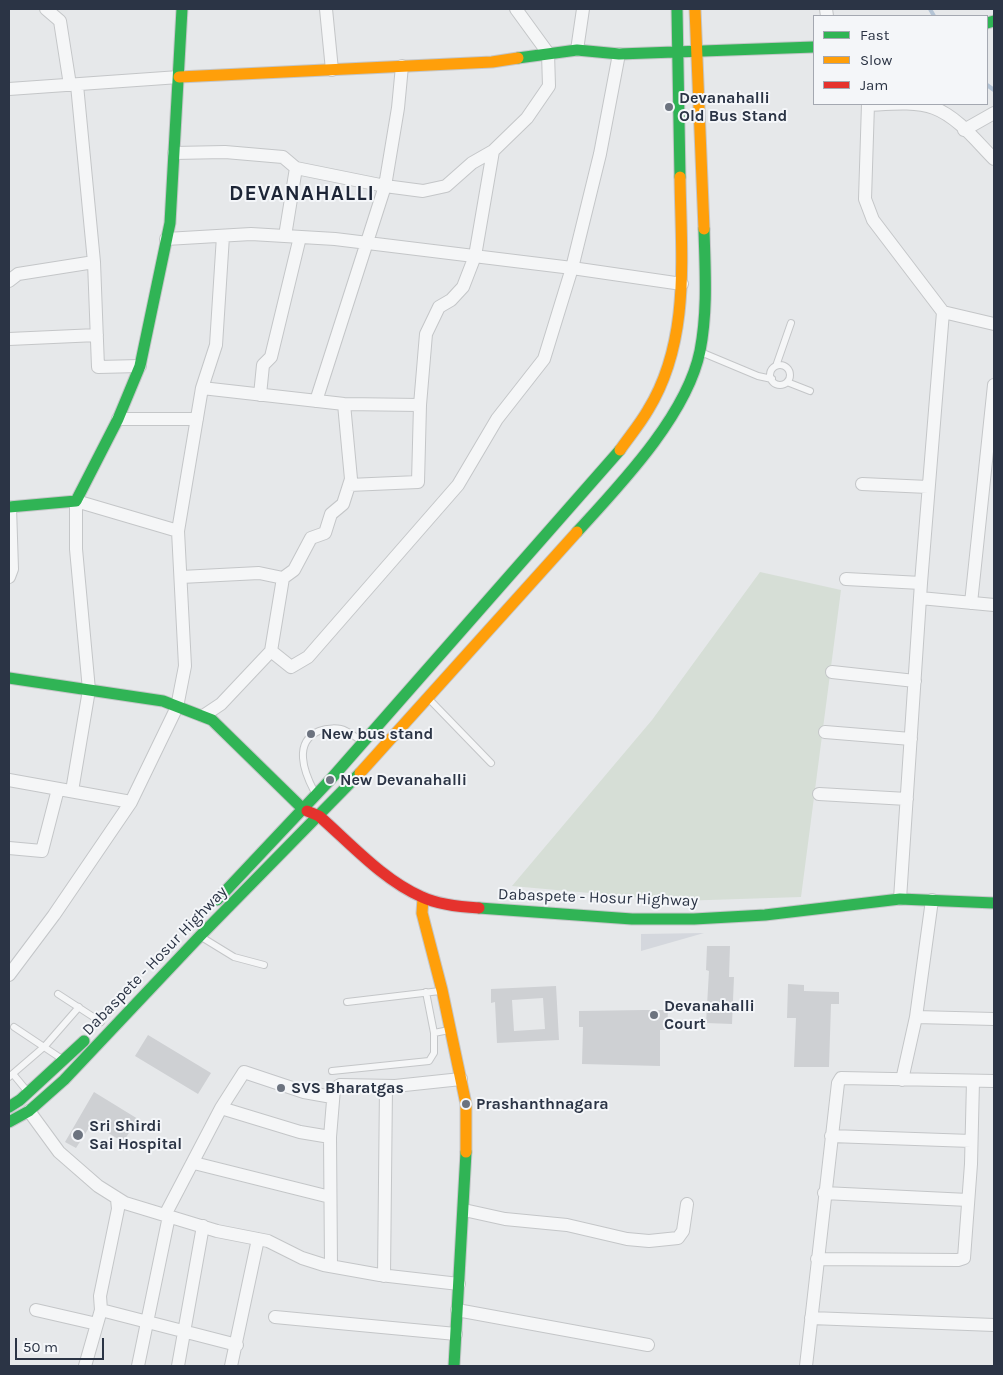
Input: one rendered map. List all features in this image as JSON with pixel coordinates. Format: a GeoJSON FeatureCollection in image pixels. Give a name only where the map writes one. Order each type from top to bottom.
{"type":"FeatureCollection","features":[{"type":"Feature","properties":{"kind":"main road"},"geometry":{"type":"LineString","coordinates":[[10,507],[76,501],[118,419],[140,366],[170,223],[182,9]]}},
{"type":"Feature","properties":{"kind":"main road"},"geometry":{"type":"LineString","coordinates":[[9,678],[163,701],[212,720],[303,809],[566,514],[616,454],[649,409],[666,373],[680,321],[682,284],[676,9]]}},
{"type":"Feature","properties":{"kind":"main road"},"geometry":{"type":"LineString","coordinates":[[319,816],[634,467],[666,425],[688,389],[700,352],[705,319],[706,286],[695,9]]}},
{"type":"Feature","properties":{"kind":"main road"},"geometry":{"type":"LineString","coordinates":[[179,77],[492,62],[577,50],[619,54],[813,47]]}},
{"type":"Feature","properties":{"kind":"main road","name":"Dabaspete - Hosur Highway"},"geometry":{"type":"LineString","coordinates":[[209,908],[303,809],[319,816],[394,882],[423,898],[460,907],[508,912],[641,919],[765,915],[900,899],[994,903]]}},
{"type":"Feature","properties":{"kind":"main road","name":"Dabaspete - Hosur Highway"},"geometry":{"type":"LineString","coordinates":[[9,1122],[30,1110],[64,1080],[200,936],[319,816]]}},
{"type":"Feature","properties":{"kind":"main road"},"geometry":{"type":"LineString","coordinates":[[423,898],[422,913],[442,990],[466,1104],[464,1210],[454,1366]]}},
{"type":"Feature","properties":{"kind":"main road","name":"Dabaspete - Hosur Highway"},"geometry":{"type":"LineString","coordinates":[[9,1107],[24,1096],[63,1060],[105,1018]]}},
{"type":"Feature","properties":{"kind":"main road"},"geometry":{"type":"LineString","coordinates":[[24,1096],[30,1110]]}},
{"type":"Feature","properties":{"kind":"street"},"geometry":{"type":"LineString","coordinates":[[46,9],[63,15],[94,262],[98,367],[140,366]]}},
{"type":"Feature","properties":{"kind":"street"},"geometry":{"type":"LineString","coordinates":[[326,9],[332,70]]}},
{"type":"Feature","properties":{"kind":"street"},"geometry":{"type":"LineString","coordinates":[[174,153],[225,152],[283,158],[296,168],[385,186],[423,190],[446,186],[472,163],[493,151],[526,118],[549,86],[548,53],[516,9]]}},
{"type":"Feature","properties":{"kind":"street"},"geometry":{"type":"LineString","coordinates":[[577,50],[583,9]]}},
{"type":"Feature","properties":{"kind":"street"},"geometry":{"type":"LineString","coordinates":[[271,651],[291,667],[308,657],[458,485],[497,419],[544,360],[572,268],[600,154],[619,54]]}},
{"type":"Feature","properties":{"kind":"street"},"geometry":{"type":"LineString","coordinates":[[316,401],[385,186],[398,108],[402,66]]}},
{"type":"Feature","properties":{"kind":"street"},"geometry":{"type":"LineString","coordinates":[[9,89],[179,77]]}},
{"type":"Feature","properties":{"kind":"street"},"geometry":{"type":"LineString","coordinates":[[868,105],[864,199],[873,220],[943,312],[994,324]]}},
{"type":"Feature","properties":{"kind":"street"},"geometry":{"type":"LineString","coordinates":[[918,105],[934,108],[951,117],[994,159]]}},
{"type":"Feature","properties":{"kind":"street"},"geometry":{"type":"LineString","coordinates":[[964,130],[994,113]]}},
{"type":"Feature","properties":{"kind":"street"},"geometry":{"type":"LineString","coordinates":[[349,485],[418,482],[420,405],[426,334],[439,307],[451,300],[463,288],[475,256],[493,151]]}},
{"type":"Feature","properties":{"kind":"street"},"geometry":{"type":"LineString","coordinates":[[285,236],[296,168]]}},
{"type":"Feature","properties":{"kind":"street"},"geometry":{"type":"LineString","coordinates":[[166,239],[251,234],[300,237],[475,256],[682,284]]}},
{"type":"Feature","properties":{"kind":"street"},"geometry":{"type":"LineString","coordinates":[[11,969],[54,916],[131,802],[177,707],[185,666],[178,531],[202,388],[216,345],[223,236]]}},
{"type":"Feature","properties":{"kind":"street"},"geometry":{"type":"LineString","coordinates":[[260,395],[263,365],[271,357],[300,237]]}},
{"type":"Feature","properties":{"kind":"street"},"geometry":{"type":"LineString","coordinates":[[9,281],[18,274],[94,262]]}},
{"type":"Feature","properties":{"kind":"street"},"geometry":{"type":"LineString","coordinates":[[900,899],[928,487],[943,312]]}},
{"type":"Feature","properties":{"kind":"street"},"geometry":{"type":"LineString","coordinates":[[9,338],[97,335]]}},
{"type":"Feature","properties":{"kind":"street"},"geometry":{"type":"LineString","coordinates":[[971,603],[988,503],[994,385]]}},
{"type":"Feature","properties":{"kind":"street"},"geometry":{"type":"LineString","coordinates":[[202,388],[344,404],[420,405]]}},
{"type":"Feature","properties":{"kind":"street"},"geometry":{"type":"LineString","coordinates":[[203,716],[221,704],[271,651],[283,578],[294,570],[311,538],[325,532],[331,514],[343,504],[351,479],[344,404]]}},
{"type":"Feature","properties":{"kind":"street"},"geometry":{"type":"LineString","coordinates":[[118,419],[198,418]]}},
{"type":"Feature","properties":{"kind":"street"},"geometry":{"type":"LineString","coordinates":[[862,484],[928,487]]}},
{"type":"Feature","properties":{"kind":"street"},"geometry":{"type":"LineString","coordinates":[[72,792],[89,690],[76,549],[76,501],[178,531]]}},
{"type":"Feature","properties":{"kind":"street"},"geometry":{"type":"LineString","coordinates":[[9,577],[12,569],[10,507]]}},
{"type":"Feature","properties":{"kind":"street"},"geometry":{"type":"LineString","coordinates":[[180,577],[259,573],[283,578]]}},
{"type":"Feature","properties":{"kind":"street"},"geometry":{"type":"LineString","coordinates":[[846,579],[921,583]]}},
{"type":"Feature","properties":{"kind":"street"},"geometry":{"type":"LineString","coordinates":[[920,598],[994,605]]}},
{"type":"Feature","properties":{"kind":"street"},"geometry":{"type":"LineString","coordinates":[[832,672],[915,681]]}},
{"type":"Feature","properties":{"kind":"street"},"geometry":{"type":"LineString","coordinates":[[826,732],[911,739]]}},
{"type":"Feature","properties":{"kind":"street"},"geometry":{"type":"LineString","coordinates":[[9,780],[131,802]]}},
{"type":"Feature","properties":{"kind":"street"},"geometry":{"type":"LineString","coordinates":[[9,848],[42,851],[58,789]]}},
{"type":"Feature","properties":{"kind":"street"},"geometry":{"type":"LineString","coordinates":[[819,794],[907,799]]}},
{"type":"Feature","properties":{"kind":"street"},"geometry":{"type":"LineString","coordinates":[[902,1080],[916,1017],[932,900]]}},
{"type":"Feature","properties":{"kind":"street"},"geometry":{"type":"LineString","coordinates":[[916,1017],[994,1019]]}},
{"type":"Feature","properties":{"kind":"street"},"geometry":{"type":"LineString","coordinates":[[138,1366],[167,1216],[221,1108],[244,1072],[304,1092],[332,1097]]}},
{"type":"Feature","properties":{"kind":"street"},"geometry":{"type":"LineString","coordinates":[[806,1366],[824,1193],[838,1083],[841,1078],[994,1081]]}},
{"type":"Feature","properties":{"kind":"street"},"geometry":{"type":"LineString","coordinates":[[332,1266],[330,1137],[334,1089],[340,1085],[386,1086],[461,1079]]}},
{"type":"Feature","properties":{"kind":"street"},"geometry":{"type":"LineString","coordinates":[[817,1259],[958,1260],[964,1258],[973,1081]]}},
{"type":"Feature","properties":{"kind":"street"},"geometry":{"type":"LineString","coordinates":[[384,1276],[386,1086]]}},
{"type":"Feature","properties":{"kind":"street"},"geometry":{"type":"LineString","coordinates":[[221,1108],[300,1132],[330,1137]]}},
{"type":"Feature","properties":{"kind":"street"},"geometry":{"type":"LineString","coordinates":[[30,1110],[59,1152],[98,1186],[117,1199],[167,1216],[268,1241],[302,1258],[332,1266],[384,1276],[459,1284]]}},
{"type":"Feature","properties":{"kind":"street"},"geometry":{"type":"LineString","coordinates":[[831,1136],[971,1141]]}},
{"type":"Feature","properties":{"kind":"street"},"geometry":{"type":"LineString","coordinates":[[194,1162],[330,1197]]}},
{"type":"Feature","properties":{"kind":"street"},"geometry":{"type":"LineString","coordinates":[[824,1193],[968,1200]]}},
{"type":"Feature","properties":{"kind":"street"},"geometry":{"type":"LineString","coordinates":[[84,1366],[101,1310],[100,1296],[118,1209],[117,1199]]}},
{"type":"Feature","properties":{"kind":"street"},"geometry":{"type":"LineString","coordinates":[[464,1210],[505,1219],[567,1225],[627,1239],[649,1241],[678,1238],[683,1231],[687,1204]]}},
{"type":"Feature","properties":{"kind":"street"},"geometry":{"type":"LineString","coordinates":[[178,1366],[203,1226]]}},
{"type":"Feature","properties":{"kind":"street"},"geometry":{"type":"LineString","coordinates":[[231,1366],[237,1345],[258,1239]]}},
{"type":"Feature","properties":{"kind":"street"},"geometry":{"type":"LineString","coordinates":[[36,1310],[97,1324]]}},
{"type":"Feature","properties":{"kind":"street"},"geometry":{"type":"LineString","coordinates":[[101,1310],[237,1345]]}},
{"type":"Feature","properties":{"kind":"street"},"geometry":{"type":"LineString","coordinates":[[457,1310],[648,1345]]}},
{"type":"Feature","properties":{"kind":"street"},"geometry":{"type":"LineString","coordinates":[[275,1317],[456,1334]]}},
{"type":"Feature","properties":{"kind":"street"},"geometry":{"type":"LineString","coordinates":[[810,1318],[994,1325]]}},
{"type":"Feature","properties":{"kind":"lane"},"geometry":{"type":"LineString","coordinates":[[772,379],[770,373],[776,366],[791,323]]}},
{"type":"Feature","properties":{"kind":"lane"},"geometry":{"type":"LineString","coordinates":[[700,352],[758,376],[772,379],[778,384],[787,382],[810,391]]}},
{"type":"Feature","properties":{"kind":"lane"},"geometry":{"type":"LineString","coordinates":[[776,366],[782,365],[787,368],[790,374],[787,382]]}},
{"type":"Feature","properties":{"kind":"lane"},"geometry":{"type":"LineString","coordinates":[[428,697],[491,763]]}},
{"type":"Feature","properties":{"kind":"lane"},"geometry":{"type":"LineString","coordinates":[[332,803],[316,794],[304,772],[303,748],[311,734],[325,728],[345,730],[363,742]]}},
{"type":"Feature","properties":{"kind":"lane"},"geometry":{"type":"LineString","coordinates":[[200,936],[234,957],[264,965]]}},
{"type":"Feature","properties":{"kind":"lane"},"geometry":{"type":"LineString","coordinates":[[347,1002],[442,990]]}},
{"type":"Feature","properties":{"kind":"lane"},"geometry":{"type":"LineString","coordinates":[[332,1072],[429,1061],[434,1053],[434,1033],[426,992]]}},
{"type":"Feature","properties":{"kind":"lane"},"geometry":{"type":"LineString","coordinates":[[58,994],[79,1007],[105,1018]]}},
{"type":"Feature","properties":{"kind":"lane"},"geometry":{"type":"LineString","coordinates":[[24,1096],[11,1075],[45,1046],[79,1007]]}},
{"type":"Feature","properties":{"kind":"lane"},"geometry":{"type":"LineString","coordinates":[[14,1027],[45,1046],[63,1060]]}},
{"type":"Feature","properties":{"kind":"lane"},"geometry":{"type":"LineString","coordinates":[[434,1033],[450,1030]]}},
{"type":"Feature","properties":{"kind":"shaded area"},"geometry":{"type":"Polygon","coordinates":[[[760,572],[841,590],[801,897],[678,901],[512,886],[652,720],[760,572]]]}},
{"type":"Feature","properties":{"kind":"shaded area"},"geometry":{"type":"Polygon","coordinates":[[[704,933],[641,951],[641,934],[704,933]]]}},
{"type":"Feature","properties":{"kind":"building"},"geometry":{"type":"Polygon","coordinates":[[[707,946],[730,946],[729,977],[734,977],[732,1024],[706,1023],[709,971],[706,970],[707,946]]]}},
{"type":"Feature","properties":{"kind":"building"},"geometry":{"type":"Polygon","coordinates":[[[788,984],[804,985],[804,991],[839,992],[839,1004],[831,1004],[829,1067],[794,1067],[796,1018],[787,1018],[788,984]]]}},
{"type":"Feature","properties":{"kind":"building"},"geometry":{"type":"Polygon","coordinates":[[[556,986],[559,1040],[497,1043],[495,1002],[491,1003],[491,989],[556,986]],[[543,998],[512,1000],[514,1031],[545,1029],[543,998]]]}},
{"type":"Feature","properties":{"kind":"building"},"geometry":{"type":"Polygon","coordinates":[[[668,1010],[667,1030],[660,1030],[660,1066],[582,1064],[583,1027],[579,1027],[579,1011],[668,1010]]]}},
{"type":"Feature","properties":{"kind":"building"},"geometry":{"type":"Polygon","coordinates":[[[148,1035],[211,1073],[198,1094],[135,1056],[148,1035]]]}},
{"type":"Feature","properties":{"kind":"building"},"geometry":{"type":"Polygon","coordinates":[[[94,1092],[138,1119],[123,1142],[92,1123],[76,1148],[65,1142],[94,1092]]]}},
{"type":"Feature","properties":{"kind":"waterway"},"geometry":{"type":"LineString","coordinates":[[930,9],[933,15]]}},
{"type":"Feature","properties":{"kind":"waterway"},"geometry":{"type":"LineString","coordinates":[[988,86],[994,90]]}},
{"type":"Feature","properties":{"kind":"traffic: fast"},"geometry":{"type":"LineString","coordinates":[[9,507],[76,501],[118,419],[140,366],[170,223],[182,9]]}},
{"type":"Feature","properties":{"kind":"traffic: fast"},"geometry":{"type":"LineString","coordinates":[[677,9],[680,177]]}},
{"type":"Feature","properties":{"kind":"traffic: fast"},"geometry":{"type":"LineString","coordinates":[[988,23],[994,21]]}},
{"type":"Feature","properties":{"kind":"traffic: fast"},"geometry":{"type":"LineString","coordinates":[[518,58],[577,50],[619,54],[813,47]]}},
{"type":"Feature","properties":{"kind":"traffic: fast"},"geometry":{"type":"LineString","coordinates":[[577,532],[632,471],[650,448],[667,424],[693,375],[703,336],[705,290],[704,229]]}},
{"type":"Feature","properties":{"kind":"traffic: fast"},"geometry":{"type":"LineString","coordinates":[[217,900],[330,780],[620,450]]}},
{"type":"Feature","properties":{"kind":"traffic: fast"},"geometry":{"type":"LineString","coordinates":[[9,678],[163,701],[212,720],[303,809]]}},
{"type":"Feature","properties":{"kind":"traffic: fast"},"geometry":{"type":"LineString","coordinates":[[9,1122],[29,1111],[64,1080],[200,936],[360,773]]}},
{"type":"Feature","properties":{"kind":"traffic: fast"},"geometry":{"type":"LineString","coordinates":[[479,908],[632,919],[694,919],[765,915],[900,899],[994,903]]}},
{"type":"Feature","properties":{"kind":"traffic: fast"},"geometry":{"type":"LineString","coordinates":[[9,1107],[20,1100],[84,1041]]}},
{"type":"Feature","properties":{"kind":"traffic: fast"},"geometry":{"type":"LineString","coordinates":[[454,1366],[466,1152]]}},
{"type":"Feature","properties":{"kind":"traffic: slow"},"geometry":{"type":"LineString","coordinates":[[695,9],[704,229]]}},
{"type":"Feature","properties":{"kind":"traffic: slow"},"geometry":{"type":"LineString","coordinates":[[179,77],[492,62],[518,58]]}},
{"type":"Feature","properties":{"kind":"traffic: slow"},"geometry":{"type":"LineString","coordinates":[[620,450],[648,410],[662,383],[671,355],[677,326],[682,267],[680,177]]}},
{"type":"Feature","properties":{"kind":"traffic: slow"},"geometry":{"type":"LineString","coordinates":[[360,773],[577,532]]}},
{"type":"Feature","properties":{"kind":"traffic: slow"},"geometry":{"type":"LineString","coordinates":[[423,898],[422,913],[442,990],[466,1104],[466,1152]]}},
{"type":"Feature","properties":{"kind":"traffic: jam"},"geometry":{"type":"LineString","coordinates":[[307,811],[319,816],[368,861],[408,890],[443,904],[479,908]]}},
{"type":"Feature","properties":{"kind":"place","name":"Devanahalli Old Bus Stand"},"geometry":{"type":"Point","coordinates":[669,107]}},
{"type":"Feature","properties":{"kind":"place","name":"New bus stand"},"geometry":{"type":"Point","coordinates":[311,734]}},
{"type":"Feature","properties":{"kind":"place","name":"New Devanahalli"},"geometry":{"type":"Point","coordinates":[330,780]}},
{"type":"Feature","properties":{"kind":"place","name":"Devanahalli Court"},"geometry":{"type":"Point","coordinates":[654,1015]}},
{"type":"Feature","properties":{"kind":"place","name":"SVS Bharatgas"},"geometry":{"type":"Point","coordinates":[281,1088]}},
{"type":"Feature","properties":{"kind":"place","name":"Prashanthnagara"},"geometry":{"type":"Point","coordinates":[466,1104]}},
{"type":"Feature","properties":{"kind":"place","name":"Sri Shirdi Sai Hospital"},"geometry":{"type":"Point","coordinates":[78,1135]}},
{"type":"Feature","properties":{"kind":"district","name":"DEVANAHALLI"},"geometry":{"type":"Point","coordinates":[302,194]}}]}
